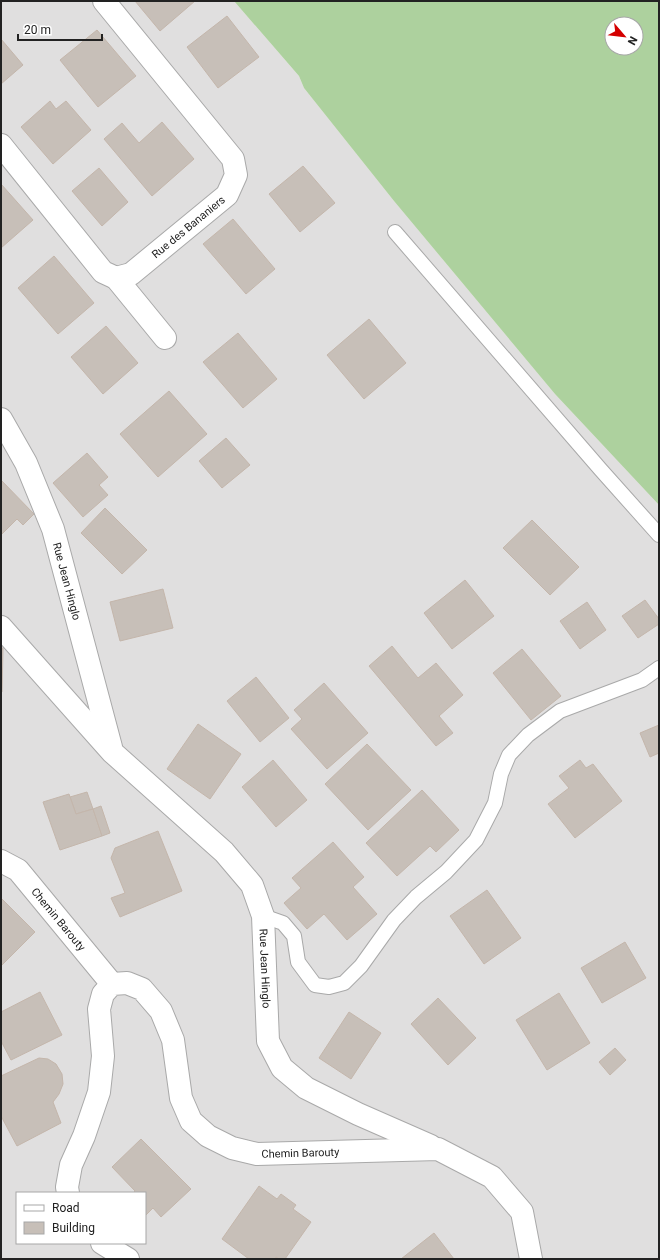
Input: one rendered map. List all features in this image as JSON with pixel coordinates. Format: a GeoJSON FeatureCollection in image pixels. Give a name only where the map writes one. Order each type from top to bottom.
{"type":"FeatureCollection","features":[{"type":"Feature","properties":{"kind":"street","name":"Rue des Bananiers"},"geometry":{"type":"LineString","coordinates":[[104,1],[233,159],[236,175],[227,195],[131,274],[116,278]]}},
{"type":"Feature","properties":{"kind":"street"},"geometry":{"type":"LineString","coordinates":[[1,145],[103,272],[116,278],[165,338]]}},
{"type":"Feature","properties":{"kind":"street","name":"Rue Jean Hinglo"},"geometry":{"type":"LineString","coordinates":[[1,419],[26,463],[53,529],[112,752]]}},
{"type":"Feature","properties":{"kind":"street","name":"Rue Jean Hinglo"},"geometry":{"type":"LineString","coordinates":[[1,627],[112,752],[224,852],[252,885],[263,916],[268,1041],[282,1068],[306,1088],[358,1114],[438,1149]]}},
{"type":"Feature","properties":{"kind":"street","name":"Chemin Barouty"},"geometry":{"type":"LineString","coordinates":[[1,861],[18,870],[112,984],[127,983],[142,989],[161,1011],[173,1040],[181,1098],[191,1121],[208,1136],[232,1148],[257,1154],[438,1149],[492,1177],[522,1212],[531,1259]]}},
{"type":"Feature","properties":{"kind":"street"},"geometry":{"type":"LineString","coordinates":[[68,1192],[67,1187],[71,1165],[84,1136],[99,1092],[103,1056],[99,1008],[103,994],[112,984]]}},
{"type":"Feature","properties":{"kind":"street"},"geometry":{"type":"LineString","coordinates":[[104,1244],[128,1259]]}},
{"type":"Feature","properties":{"kind":"lane"},"geometry":{"type":"LineString","coordinates":[[395,232],[659,535]]}},
{"type":"Feature","properties":{"kind":"lane"},"geometry":{"type":"LineString","coordinates":[[263,916],[284,923],[294,936],[298,962],[315,986],[329,987],[344,983],[362,966],[394,920],[416,897],[446,872],[476,840],[495,803],[501,774],[509,755],[528,735],[560,711],[642,680],[659,668]]}},
{"type":"Feature","properties":{"kind":"shaded area"},"geometry":{"type":"Polygon","coordinates":[[[1,1],[234,1],[299,76],[304,88],[394,201],[555,394],[659,505],[659,1259],[1,1259],[1,1]]]}},
{"type":"Feature","properties":{"kind":"green space"},"geometry":{"type":"Polygon","coordinates":[[[234,1],[659,1],[659,505],[555,394],[394,201],[304,88],[299,76],[234,1]]]}},
{"type":"Feature","properties":{"kind":"building"},"geometry":{"type":"Polygon","coordinates":[[[135,1],[195,1],[160,31],[135,1]]]}},
{"type":"Feature","properties":{"kind":"building"},"geometry":{"type":"Polygon","coordinates":[[[227,16],[259,57],[218,88],[187,47],[227,16]]]}},
{"type":"Feature","properties":{"kind":"building"},"geometry":{"type":"Polygon","coordinates":[[[97,30],[136,76],[98,107],[60,60],[97,30]]]}},
{"type":"Feature","properties":{"kind":"building"},"geometry":{"type":"Polygon","coordinates":[[[1,39],[23,65],[1,84],[1,39]]]}},
{"type":"Feature","properties":{"kind":"building"},"geometry":{"type":"Polygon","coordinates":[[[50,101],[56,109],[66,101],[91,130],[53,164],[21,127],[50,101]]]}},
{"type":"Feature","properties":{"kind":"building"},"geometry":{"type":"Polygon","coordinates":[[[162,122],[194,159],[152,196],[104,139],[122,123],[139,143],[162,122]]]}},
{"type":"Feature","properties":{"kind":"building"},"geometry":{"type":"Polygon","coordinates":[[[303,166],[335,203],[300,232],[269,194],[303,166]]]}},
{"type":"Feature","properties":{"kind":"building"},"geometry":{"type":"Polygon","coordinates":[[[99,168],[128,202],[102,226],[72,191],[99,168]]]}},
{"type":"Feature","properties":{"kind":"building"},"geometry":{"type":"Polygon","coordinates":[[[1,184],[33,220],[1,248],[1,184]]]}},
{"type":"Feature","properties":{"kind":"building"},"geometry":{"type":"Polygon","coordinates":[[[233,219],[275,269],[246,294],[203,244],[233,219]]]}},
{"type":"Feature","properties":{"kind":"building"},"geometry":{"type":"Polygon","coordinates":[[[54,256],[94,303],[58,334],[18,288],[54,256]]]}},
{"type":"Feature","properties":{"kind":"building"},"geometry":{"type":"Polygon","coordinates":[[[369,319],[406,363],[364,399],[327,355],[369,319]]]}},
{"type":"Feature","properties":{"kind":"building"},"geometry":{"type":"Polygon","coordinates":[[[106,326],[138,363],[103,394],[71,357],[106,326]]]}},
{"type":"Feature","properties":{"kind":"building"},"geometry":{"type":"Polygon","coordinates":[[[238,333],[277,379],[243,408],[203,362],[238,333]]]}},
{"type":"Feature","properties":{"kind":"building"},"geometry":{"type":"Polygon","coordinates":[[[169,391],[207,434],[158,477],[120,434],[169,391]]]}},
{"type":"Feature","properties":{"kind":"building"},"geometry":{"type":"Polygon","coordinates":[[[226,438],[250,465],[222,488],[199,461],[226,438]]]}},
{"type":"Feature","properties":{"kind":"building"},"geometry":{"type":"Polygon","coordinates":[[[87,453],[108,477],[99,485],[108,495],[83,517],[53,483],[87,453]]]}},
{"type":"Feature","properties":{"kind":"building"},"geometry":{"type":"Polygon","coordinates":[[[1,480],[34,514],[23,525],[17,519],[1,535],[1,480]]]}},
{"type":"Feature","properties":{"kind":"building"},"geometry":{"type":"Polygon","coordinates":[[[105,508],[147,550],[122,574],[81,533],[105,508]]]}},
{"type":"Feature","properties":{"kind":"building"},"geometry":{"type":"Polygon","coordinates":[[[532,520],[579,567],[550,595],[503,548],[532,520]]]}},
{"type":"Feature","properties":{"kind":"building"},"geometry":{"type":"Polygon","coordinates":[[[465,580],[494,616],[452,649],[424,613],[465,580]]]}},
{"type":"Feature","properties":{"kind":"building"},"geometry":{"type":"Polygon","coordinates":[[[163,589],[173,628],[120,641],[110,602],[163,589]]]}},
{"type":"Feature","properties":{"kind":"building"},"geometry":{"type":"Polygon","coordinates":[[[645,600],[659,619],[659,624],[638,638],[622,616],[645,600]]]}},
{"type":"Feature","properties":{"kind":"building"},"geometry":{"type":"Polygon","coordinates":[[[587,602],[606,630],[580,649],[560,621],[587,602]]]}},
{"type":"Feature","properties":{"kind":"building"},"geometry":{"type":"Polygon","coordinates":[[[392,646],[418,678],[436,663],[463,695],[439,716],[453,733],[436,746],[369,666],[392,646]]]}},
{"type":"Feature","properties":{"kind":"building"},"geometry":{"type":"Polygon","coordinates":[[[1,648],[3,648],[2,692],[1,691],[1,648]]]}},
{"type":"Feature","properties":{"kind":"building"},"geometry":{"type":"Polygon","coordinates":[[[522,649],[561,696],[531,720],[493,673],[522,649]]]}},
{"type":"Feature","properties":{"kind":"building"},"geometry":{"type":"Polygon","coordinates":[[[256,677],[289,718],[260,742],[227,701],[256,677]]]}},
{"type":"Feature","properties":{"kind":"building"},"geometry":{"type":"Polygon","coordinates":[[[324,683],[368,733],[327,769],[291,729],[302,719],[294,710],[324,683]]]}},
{"type":"Feature","properties":{"kind":"building"},"geometry":{"type":"Polygon","coordinates":[[[198,724],[241,754],[210,799],[167,769],[198,724]]]}},
{"type":"Feature","properties":{"kind":"building"},"geometry":{"type":"Polygon","coordinates":[[[659,725],[659,753],[650,757],[640,733],[659,725]]]}},
{"type":"Feature","properties":{"kind":"building"},"geometry":{"type":"Polygon","coordinates":[[[367,744],[411,790],[368,830],[325,784],[367,744]]]}},
{"type":"Feature","properties":{"kind":"building"},"geometry":{"type":"Polygon","coordinates":[[[273,760],[307,800],[276,827],[242,787],[273,760]]]}},
{"type":"Feature","properties":{"kind":"building"},"geometry":{"type":"Polygon","coordinates":[[[580,760],[586,768],[593,764],[622,801],[575,838],[548,804],[569,788],[559,776],[580,760]]]}},
{"type":"Feature","properties":{"kind":"building"},"geometry":{"type":"Polygon","coordinates":[[[422,790],[459,830],[436,852],[430,846],[397,876],[366,843],[422,790]]]}},
{"type":"Feature","properties":{"kind":"building"},"geometry":{"type":"Polygon","coordinates":[[[87,792],[93,809],[76,814],[70,797],[87,792]]]}},
{"type":"Feature","properties":{"kind":"building"},"geometry":{"type":"Polygon","coordinates":[[[69,794],[76,814],[93,809],[102,836],[60,850],[43,802],[69,794]]]}},
{"type":"Feature","properties":{"kind":"building"},"geometry":{"type":"Polygon","coordinates":[[[101,806],[110,833],[102,836],[93,809],[101,806]]]}},
{"type":"Feature","properties":{"kind":"building"},"geometry":{"type":"Polygon","coordinates":[[[158,831],[182,891],[120,917],[111,898],[125,893],[111,858],[115,848],[158,831]]]}},
{"type":"Feature","properties":{"kind":"building"},"geometry":{"type":"Polygon","coordinates":[[[333,842],[364,877],[353,887],[377,914],[347,940],[324,914],[307,929],[284,903],[301,888],[292,878],[333,842]]]}},
{"type":"Feature","properties":{"kind":"building"},"geometry":{"type":"Polygon","coordinates":[[[487,890],[521,938],[484,964],[450,916],[487,890]]]}},
{"type":"Feature","properties":{"kind":"building"},"geometry":{"type":"Polygon","coordinates":[[[1,898],[35,932],[1,966],[1,898]]]}},
{"type":"Feature","properties":{"kind":"building"},"geometry":{"type":"Polygon","coordinates":[[[625,942],[646,978],[602,1003],[581,968],[625,942]]]}},
{"type":"Feature","properties":{"kind":"building"},"geometry":{"type":"Polygon","coordinates":[[[40,992],[62,1035],[11,1060],[1,1041],[1,1012],[40,992]]]}},
{"type":"Feature","properties":{"kind":"building"},"geometry":{"type":"Polygon","coordinates":[[[559,993],[590,1043],[547,1070],[516,1020],[559,993]]]}},
{"type":"Feature","properties":{"kind":"building"},"geometry":{"type":"Polygon","coordinates":[[[438,998],[476,1038],[448,1065],[411,1024],[438,998]]]}},
{"type":"Feature","properties":{"kind":"building"},"geometry":{"type":"Polygon","coordinates":[[[349,1012],[381,1033],[351,1079],[319,1058],[349,1012]]]}},
{"type":"Feature","properties":{"kind":"building"},"geometry":{"type":"Polygon","coordinates":[[[615,1048],[626,1060],[610,1075],[599,1062],[615,1048]]]}},
{"type":"Feature","properties":{"kind":"building"},"geometry":{"type":"Polygon","coordinates":[[[39,1058],[48,1059],[56,1064],[62,1074],[63,1084],[59,1094],[53,1102],[61,1123],[17,1146],[1,1116],[1,1076],[39,1058]]]}},
{"type":"Feature","properties":{"kind":"building"},"geometry":{"type":"Polygon","coordinates":[[[141,1139],[191,1189],[161,1217],[153,1208],[146,1215],[146,1192],[134,1192],[135,1191],[112,1167],[141,1139]]]}},
{"type":"Feature","properties":{"kind":"building"},"geometry":{"type":"Polygon","coordinates":[[[259,1186],[277,1199],[281,1194],[296,1205],[293,1209],[311,1222],[285,1259],[279,1259],[276,1257],[275,1259],[249,1259],[222,1239],[259,1186]]]}},
{"type":"Feature","properties":{"kind":"building"},"geometry":{"type":"Polygon","coordinates":[[[434,1233],[454,1259],[401,1259],[434,1233]]]}}]}
